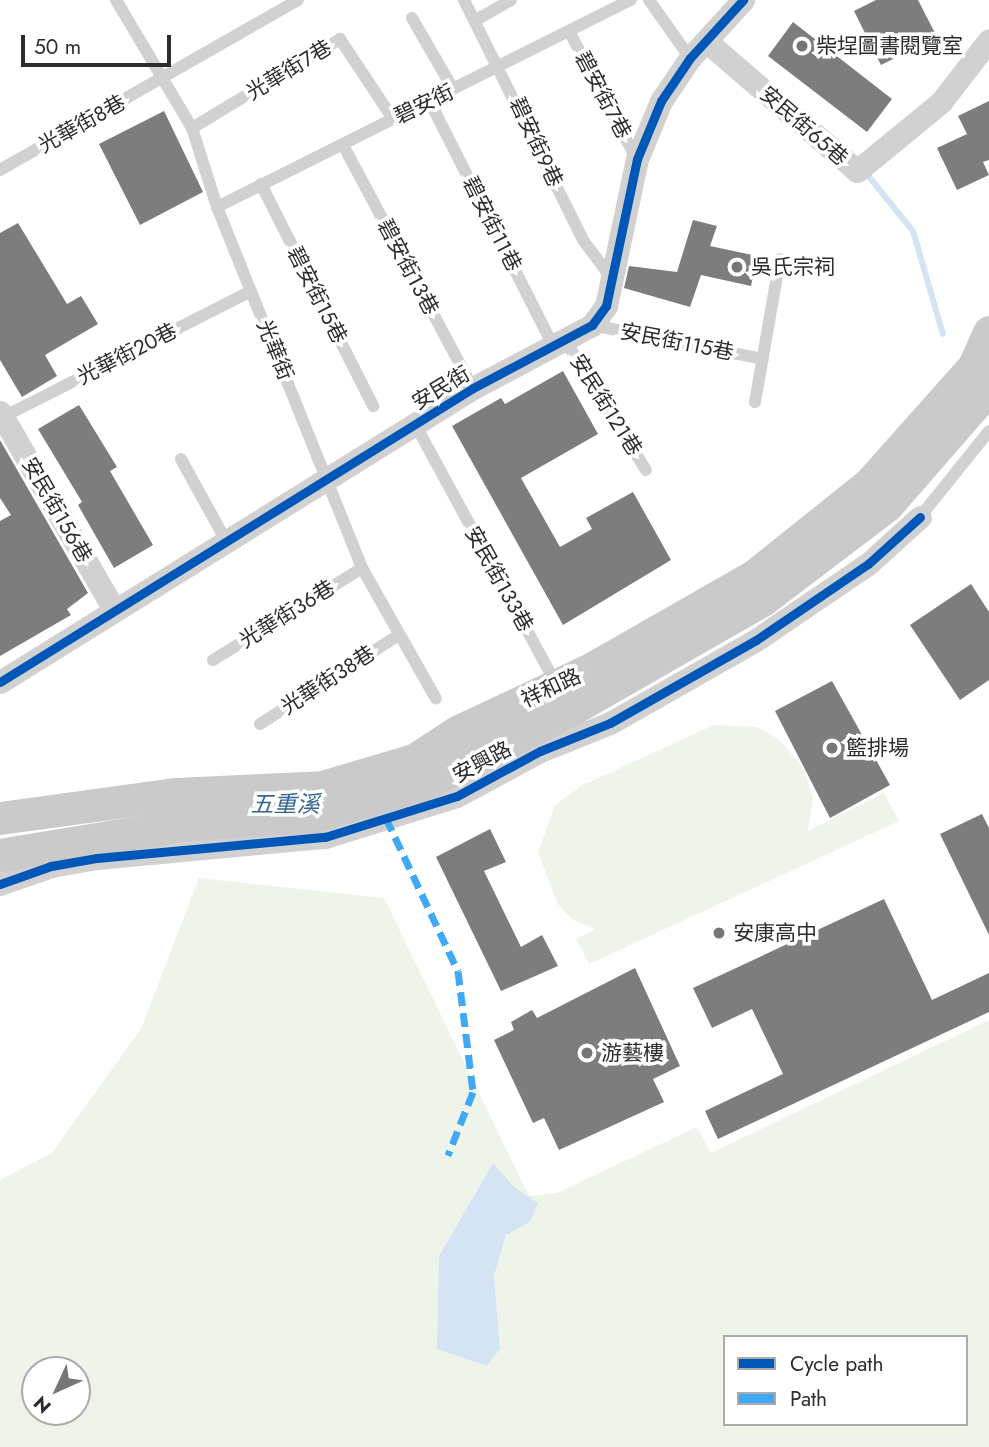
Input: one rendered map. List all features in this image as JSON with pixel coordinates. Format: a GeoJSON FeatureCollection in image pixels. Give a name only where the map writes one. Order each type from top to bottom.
{"type":"FeatureCollection","features":[{"type":"Feature","properties":{"kind":"main road","name":"祥和路"},"geometry":{"type":"LineString","coordinates":[[0,818],[176,794],[322,787],[414,760],[457,732],[572,709],[754,576],[869,484],[974,366],[989,332]]}},
{"type":"Feature","properties":{"kind":"main road","name":"祥和路"},"geometry":{"type":"LineString","coordinates":[[0,855],[187,824],[314,816],[424,784],[572,709],[762,600],[887,505],[977,402],[989,379]]}},
{"type":"Feature","properties":{"kind":"street"},"geometry":{"type":"LineString","coordinates":[[592,325],[606,306],[636,159],[661,101],[698,50],[743,0]]}},
{"type":"Feature","properties":{"kind":"street","name":"安民街65巷"},"geometry":{"type":"LineString","coordinates":[[698,50],[857,171],[941,102],[989,40]]}},
{"type":"Feature","properties":{"kind":"street","name":"安民街"},"geometry":{"type":"LineString","coordinates":[[0,682],[113,608],[328,482],[473,388],[592,325]]}},
{"type":"Feature","properties":{"kind":"street","name":"安民街156巷"},"geometry":{"type":"LineString","coordinates":[[1,414],[113,608]]}},
{"type":"Feature","properties":{"kind":"street","name":"安興路"},"geometry":{"type":"LineString","coordinates":[[0,884],[51,866],[97,858],[325,837],[457,796],[540,751],[572,709],[756,640],[868,564],[919,517]]}},
{"type":"Feature","properties":{"kind":"lane","name":"光華街"},"geometry":{"type":"LineString","coordinates":[[116,0],[192,128],[217,207],[362,568],[397,636],[436,699]]}},
{"type":"Feature","properties":{"kind":"lane","name":"光華街8巷"},"geometry":{"type":"LineString","coordinates":[[0,170],[164,79],[298,0]]}},
{"type":"Feature","properties":{"kind":"lane","name":"碧安街9巷"},"geometry":{"type":"LineString","coordinates":[[464,0],[500,66],[583,240],[612,280]]}},
{"type":"Feature","properties":{"kind":"lane"},"geometry":{"type":"LineString","coordinates":[[476,20],[511,0]]}},
{"type":"Feature","properties":{"kind":"lane","name":"碧安街"},"geometry":{"type":"LineString","coordinates":[[217,207],[631,0]]}},
{"type":"Feature","properties":{"kind":"lane"},"geometry":{"type":"LineString","coordinates":[[649,0],[698,50]]}},
{"type":"Feature","properties":{"kind":"lane"},"geometry":{"type":"LineString","coordinates":[[412,18],[453,89]]}},
{"type":"Feature","properties":{"kind":"lane","name":"碧安街7巷"},"geometry":{"type":"LineString","coordinates":[[569,31],[636,159]]}},
{"type":"Feature","properties":{"kind":"lane","name":"光華街7巷"},"geometry":{"type":"LineString","coordinates":[[192,128],[340,39],[393,120]]}},
{"type":"Feature","properties":{"kind":"lane","name":"碧安街11巷"},"geometry":{"type":"LineString","coordinates":[[430,102],[560,344]]}},
{"type":"Feature","properties":{"kind":"lane","name":"碧安街13巷"},"geometry":{"type":"LineString","coordinates":[[343,145],[473,388]]}},
{"type":"Feature","properties":{"kind":"lane","name":"碧安街15巷"},"geometry":{"type":"LineString","coordinates":[[261,184],[373,406]]}},
{"type":"Feature","properties":{"kind":"lane"},"geometry":{"type":"LineString","coordinates":[[755,402],[780,259]]}},
{"type":"Feature","properties":{"kind":"lane","name":"光華街20巷"},"geometry":{"type":"LineString","coordinates":[[1,414],[251,291]]}},
{"type":"Feature","properties":{"kind":"lane","name":"安民街115巷"},"geometry":{"type":"LineString","coordinates":[[592,325],[763,359]]}},
{"type":"Feature","properties":{"kind":"lane","name":"安民街121巷"},"geometry":{"type":"LineString","coordinates":[[560,344],[646,470]]}},
{"type":"Feature","properties":{"kind":"lane","name":"安民街133巷"},"geometry":{"type":"LineString","coordinates":[[415,424],[572,709]]}},
{"type":"Feature","properties":{"kind":"lane","name":"安興路"},"geometry":{"type":"LineString","coordinates":[[919,517],[989,430]]}},
{"type":"Feature","properties":{"kind":"lane"},"geometry":{"type":"LineString","coordinates":[[181,459],[226,541]]}},
{"type":"Feature","properties":{"kind":"lane","name":"光華街36巷"},"geometry":{"type":"LineString","coordinates":[[213,660],[362,568]]}},
{"type":"Feature","properties":{"kind":"lane","name":"光華街38巷"},"geometry":{"type":"LineString","coordinates":[[260,724],[397,636]]}},
{"type":"Feature","properties":{"kind":"shaded area"},"geometry":{"type":"Polygon","coordinates":[[[714,725],[757,727],[780,740],[804,769],[813,798],[808,831],[884,793],[899,821],[589,964],[576,939],[595,929],[573,920],[558,904],[538,853],[555,805],[583,785],[714,725]]]}},
{"type":"Feature","properties":{"kind":"shaded area"},"geometry":{"type":"Polygon","coordinates":[[[199,878],[384,898],[529,1196],[557,1193],[697,1127],[711,1153],[989,1020],[989,1447],[0,1447],[0,1180],[52,1153],[141,1029],[199,878]],[[493,1163],[439,1256],[438,1349],[487,1366],[500,1349],[494,1276],[506,1235],[530,1222],[515,1188],[493,1163]]]}},
{"type":"Feature","properties":{"kind":"water"},"geometry":{"type":"Polygon","coordinates":[[[493,1163],[515,1188],[538,1203],[530,1222],[506,1235],[494,1276],[500,1349],[487,1366],[437,1349],[439,1256],[493,1163]]]}},
{"type":"Feature","properties":{"kind":"building"},"geometry":{"type":"Polygon","coordinates":[[[876,0],[918,0],[937,37],[881,65],[854,11],[876,0]]]}},
{"type":"Feature","properties":{"kind":"building"},"geometry":{"type":"Polygon","coordinates":[[[793,22],[892,99],[867,132],[768,56],[793,22]]]}},
{"type":"Feature","properties":{"kind":"building"},"geometry":{"type":"Polygon","coordinates":[[[989,101],[989,160],[983,162],[989,175],[957,190],[937,148],[967,134],[958,116],[989,101]]]}},
{"type":"Feature","properties":{"kind":"building"},"geometry":{"type":"Polygon","coordinates":[[[164,111],[203,192],[140,225],[99,144],[164,111]]]}},
{"type":"Feature","properties":{"kind":"building"},"geometry":{"type":"Polygon","coordinates":[[[693,220],[717,226],[710,246],[757,256],[751,286],[701,275],[690,307],[624,288],[629,266],[677,272],[693,220]]]}},
{"type":"Feature","properties":{"kind":"building"},"geometry":{"type":"Polygon","coordinates":[[[18,223],[67,304],[81,296],[98,324],[45,355],[57,376],[22,397],[0,360],[0,233],[18,223]]]}},
{"type":"Feature","properties":{"kind":"building"},"geometry":{"type":"Polygon","coordinates":[[[563,371],[598,434],[521,478],[560,547],[592,529],[586,518],[633,492],[671,560],[563,625],[452,426],[501,398],[505,404],[563,371]]]}},
{"type":"Feature","properties":{"kind":"building"},"geometry":{"type":"Polygon","coordinates":[[[79,405],[117,467],[110,471],[153,545],[114,568],[78,505],[82,502],[38,429],[79,405]]]}},
{"type":"Feature","properties":{"kind":"building"},"geometry":{"type":"Polygon","coordinates":[[[0,440],[88,593],[67,609],[71,615],[0,656],[0,521],[11,515],[0,498],[0,440]]]}},
{"type":"Feature","properties":{"kind":"building"},"geometry":{"type":"Polygon","coordinates":[[[971,584],[989,612],[989,680],[960,700],[910,625],[971,584]]]}},
{"type":"Feature","properties":{"kind":"building","name":"籃排場"},"geometry":{"type":"Polygon","coordinates":[[[832,681],[890,785],[830,818],[775,711],[832,681]]]}},
{"type":"Feature","properties":{"kind":"building"},"geometry":{"type":"Polygon","coordinates":[[[982,814],[989,828],[989,935],[940,834],[982,814]]]}},
{"type":"Feature","properties":{"kind":"building"},"geometry":{"type":"Polygon","coordinates":[[[490,829],[506,862],[484,871],[521,947],[542,935],[558,966],[501,991],[436,857],[490,829]]]}},
{"type":"Feature","properties":{"kind":"building"},"geometry":{"type":"Polygon","coordinates":[[[884,899],[932,1000],[989,973],[989,1012],[718,1139],[705,1111],[783,1074],[752,1009],[712,1028],[693,988],[884,899]]]}},
{"type":"Feature","properties":{"kind":"building","name":"游藝樓"},"geometry":{"type":"Polygon","coordinates":[[[635,968],[680,1066],[653,1079],[664,1102],[559,1150],[544,1118],[533,1123],[494,1040],[514,1030],[511,1022],[532,1010],[537,1018],[635,968]]]}},
{"type":"Feature","properties":{"kind":"waterway"},"geometry":{"type":"LineString","coordinates":[[866,173],[913,231],[943,334]]}},
{"type":"Feature","properties":{"kind":"marked path"},"geometry":{"type":"LineString","coordinates":[[386,818],[458,971],[473,1092],[448,1155]]}},
{"type":"Feature","properties":{"kind":"cycle path"},"geometry":{"type":"LineString","coordinates":[[0,682],[473,388],[592,325],[606,306],[637,159],[661,101],[690,58],[743,0]]}},
{"type":"Feature","properties":{"kind":"cycle path"},"geometry":{"type":"LineString","coordinates":[[0,884],[51,866],[97,858],[325,837],[457,796],[540,751],[610,723],[756,640],[868,564],[920,517]]}},
{"type":"Feature","properties":{"kind":"place","name":"柴埕圖書閱覽室"},"geometry":{"type":"Point","coordinates":[802,46]}},
{"type":"Feature","properties":{"kind":"place","name":"吳氏宗祠"},"geometry":{"type":"Point","coordinates":[737,267]}},
{"type":"Feature","properties":{"kind":"place","name":"籃排場"},"geometry":{"type":"Point","coordinates":[832,748]}},
{"type":"Feature","properties":{"kind":"place","name":"安康高中"},"geometry":{"type":"Point","coordinates":[719,933]}},
{"type":"Feature","properties":{"kind":"place","name":"游藝樓"},"geometry":{"type":"Point","coordinates":[587,1053]}},
{"type":"Feature","properties":{"kind":"water label","name":"五重溪"},"geometry":{"type":"Point","coordinates":[285,804]}}]}
